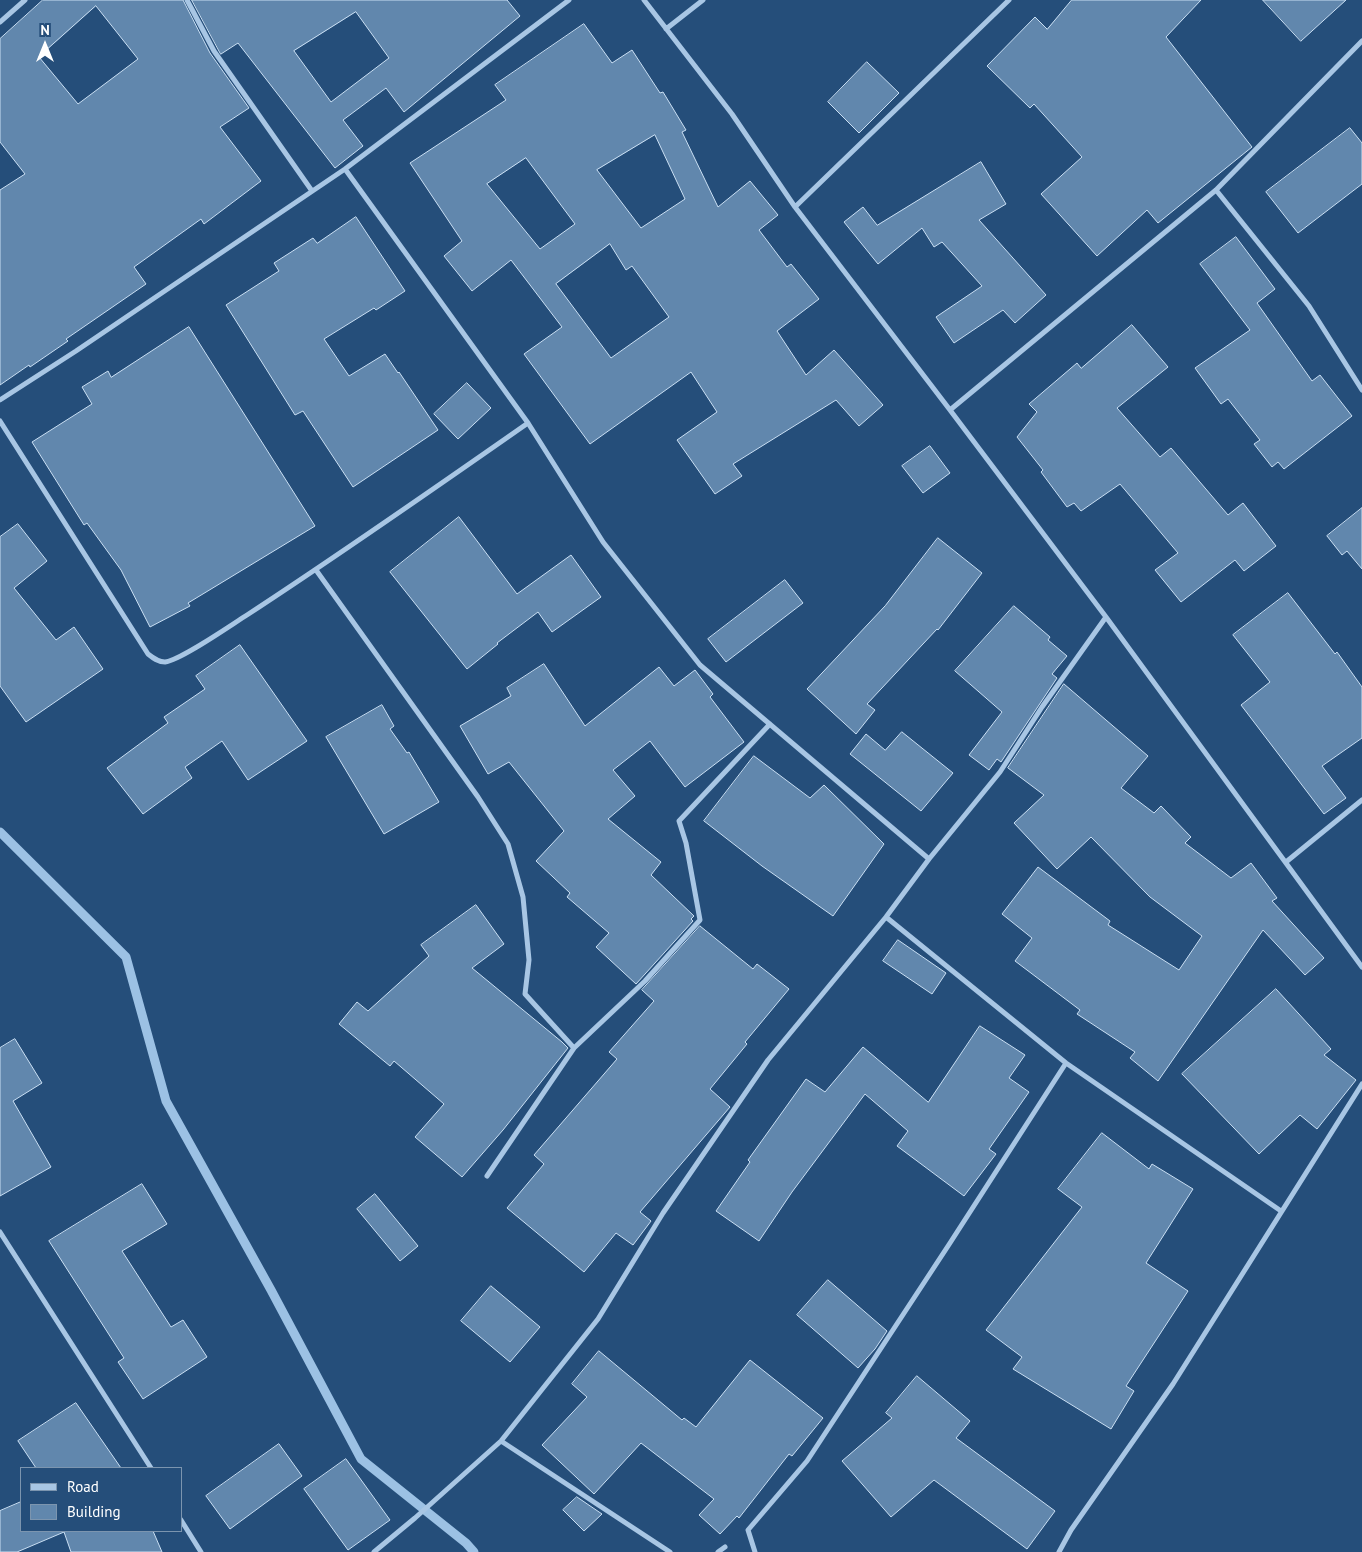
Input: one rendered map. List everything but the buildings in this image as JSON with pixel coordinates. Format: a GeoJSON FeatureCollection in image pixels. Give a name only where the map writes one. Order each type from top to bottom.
{"type":"FeatureCollection","features":[{"type":"Feature","properties":{"kind":"street"},"geometry":{"type":"LineString","coordinates":[[0,22],[25,0]]}},
{"type":"Feature","properties":{"kind":"street"},"geometry":{"type":"LineString","coordinates":[[186,0],[214,51],[312,191]]}},
{"type":"Feature","properties":{"kind":"street"},"geometry":{"type":"LineString","coordinates":[[0,400],[76,351],[345,169],[569,0]]}},
{"type":"Feature","properties":{"kind":"street"},"geometry":{"type":"LineString","coordinates":[[644,0],[732,114],[795,208],[1106,617],[1362,967]]}},
{"type":"Feature","properties":{"kind":"street"},"geometry":{"type":"LineString","coordinates":[[666,29],[703,0]]}},
{"type":"Feature","properties":{"kind":"street"},"geometry":{"type":"LineString","coordinates":[[795,208],[1009,0]]}},
{"type":"Feature","properties":{"kind":"street"},"geometry":{"type":"LineString","coordinates":[[950,410],[1216,190],[1362,41]]}},
{"type":"Feature","properties":{"kind":"street"},"geometry":{"type":"LineString","coordinates":[[345,169],[528,423],[603,542],[700,664],[929,859]]}},
{"type":"Feature","properties":{"kind":"street"},"geometry":{"type":"LineString","coordinates":[[1216,190],[1309,306],[1362,390]]}},
{"type":"Feature","properties":{"kind":"street"},"geometry":{"type":"LineString","coordinates":[[0,422],[148,654],[155,660],[164,662],[177,657],[225,629],[316,570],[528,423]]}},
{"type":"Feature","properties":{"kind":"street"},"geometry":{"type":"LineString","coordinates":[[316,570],[478,797],[508,844],[523,897],[528,960],[525,994],[574,1048]]}},
{"type":"Feature","properties":{"kind":"street"},"geometry":{"type":"LineString","coordinates":[[374,1552],[415,1518],[500,1441],[598,1319],[663,1213],[768,1060],[886,917],[929,859],[1000,772],[1042,707],[1106,617]]}},
{"type":"Feature","properties":{"kind":"street"},"geometry":{"type":"LineString","coordinates":[[488,1176],[574,1048],[645,981],[700,920],[686,843],[679,821],[770,724]]}},
{"type":"Feature","properties":{"kind":"street"},"geometry":{"type":"LineString","coordinates":[[1286,862],[1362,800]]}},
{"type":"Feature","properties":{"kind":"street"},"geometry":{"type":"LineString","coordinates":[[886,917],[1066,1063],[1281,1211]]}},
{"type":"Feature","properties":{"kind":"street"},"geometry":{"type":"LineString","coordinates":[[755,1552],[748,1530],[807,1460],[1066,1063]]}},
{"type":"Feature","properties":{"kind":"street"},"geometry":{"type":"LineString","coordinates":[[1059,1552],[1071,1530],[1173,1384],[1362,1084]]}},
{"type":"Feature","properties":{"kind":"street"},"geometry":{"type":"LineString","coordinates":[[0,1232],[149,1467]]}},
{"type":"Feature","properties":{"kind":"street"},"geometry":{"type":"LineString","coordinates":[[500,1441],[670,1552]]}},
{"type":"Feature","properties":{"kind":"street"},"geometry":{"type":"LineString","coordinates":[[182,1522],[201,1552]]}},
{"type":"Feature","properties":{"kind":"street"},"geometry":{"type":"LineString","coordinates":[[718,1552],[725,1547]]}},
{"type":"Feature","properties":{"kind":"waterway"},"geometry":{"type":"LineString","coordinates":[[0,832],[126,957],[166,1101],[271,1290],[361,1459],[466,1543],[474,1552]]}}]}
